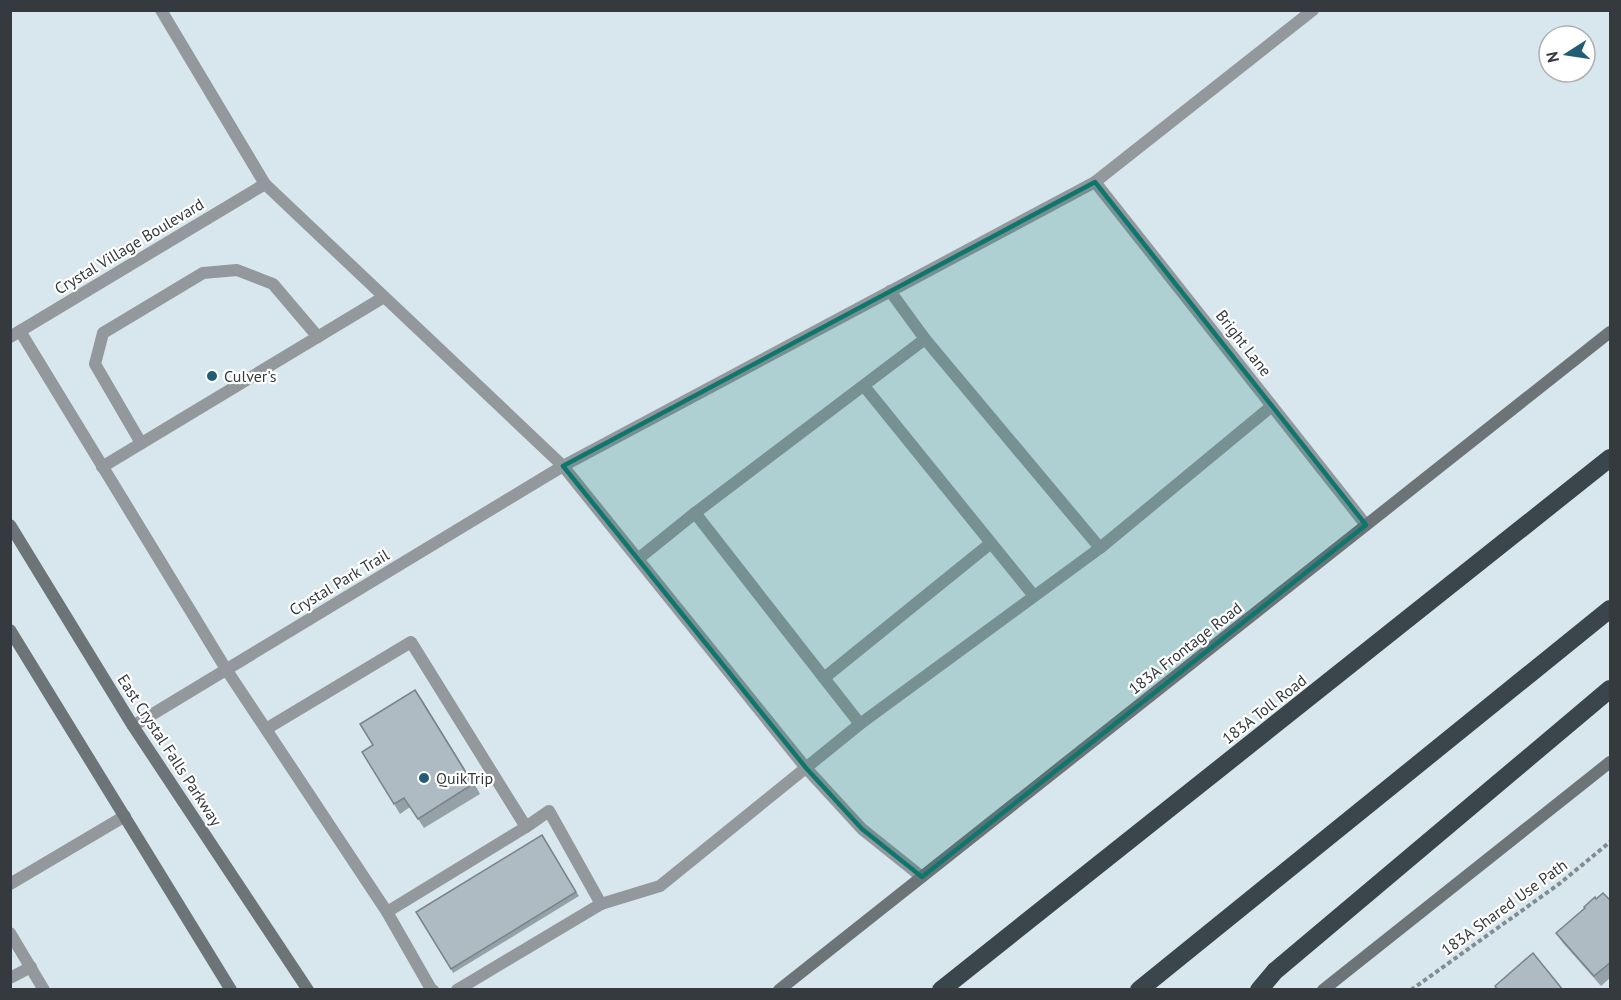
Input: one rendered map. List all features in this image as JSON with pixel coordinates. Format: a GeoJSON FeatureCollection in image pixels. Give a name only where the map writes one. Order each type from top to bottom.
{"type":"FeatureCollection","features":[{"type":"Feature","properties":{"kind":"highway","name":"183A Toll Road"},"geometry":{"type":"LineString","coordinates":[[941,990],[1611,458]]}},
{"type":"Feature","properties":{"kind":"highway"},"geometry":{"type":"LineString","coordinates":[[1139,990],[1611,609]]}},
{"type":"Feature","properties":{"kind":"highway"},"geometry":{"type":"LineString","coordinates":[[1259,990],[1275,972],[1611,689]]}},
{"type":"Feature","properties":{"kind":"main road","name":"183A Frontage Road"},"geometry":{"type":"LineString","coordinates":[[779,990],[1611,332]]}},
{"type":"Feature","properties":{"kind":"main road","name":"East Crystal Falls Parkway"},"geometry":{"type":"LineString","coordinates":[[10,525],[132,726],[308,990]]}},
{"type":"Feature","properties":{"kind":"main road"},"geometry":{"type":"LineString","coordinates":[[10,630],[231,990]]}},
{"type":"Feature","properties":{"kind":"main road"},"geometry":{"type":"LineString","coordinates":[[1323,990],[1611,762]]}},
{"type":"Feature","properties":{"kind":"street"},"geometry":{"type":"LineString","coordinates":[[161,10],[265,184],[563,466],[806,768],[862,829],[922,877]]}},
{"type":"Feature","properties":{"kind":"street","name":"Crystal Park Trail"},"geometry":{"type":"LineString","coordinates":[[132,726],[563,466],[1095,182],[1313,10]]}},
{"type":"Feature","properties":{"kind":"street","name":"Bright Lane"},"geometry":{"type":"LineString","coordinates":[[1095,182],[1366,525]]}},
{"type":"Feature","properties":{"kind":"street","name":"Crystal Village Boulevard"},"geometry":{"type":"LineString","coordinates":[[15,334],[265,184]]}},
{"type":"Feature","properties":{"kind":"street"},"geometry":{"type":"LineString","coordinates":[[141,443],[95,364],[103,333],[203,273],[237,270],[273,284],[318,337]]}},
{"type":"Feature","properties":{"kind":"street"},"geometry":{"type":"LineString","coordinates":[[890,291],[925,339],[1100,548]]}},
{"type":"Feature","properties":{"kind":"street"},"geometry":{"type":"LineString","coordinates":[[102,467],[384,297]]}},
{"type":"Feature","properties":{"kind":"street"},"geometry":{"type":"LineString","coordinates":[[15,334],[102,467],[226,669],[387,912],[433,990]]}},
{"type":"Feature","properties":{"kind":"street"},"geometry":{"type":"LineString","coordinates":[[638,559],[695,513],[925,339]]}},
{"type":"Feature","properties":{"kind":"street"},"geometry":{"type":"LineString","coordinates":[[864,386],[1034,596]]}},
{"type":"Feature","properties":{"kind":"street"},"geometry":{"type":"LineString","coordinates":[[457,990],[601,904],[660,886],[860,724],[1100,548],[1272,406]]}},
{"type":"Feature","properties":{"kind":"street"},"geometry":{"type":"LineString","coordinates":[[695,513],[860,724]]}},
{"type":"Feature","properties":{"kind":"street"},"geometry":{"type":"LineString","coordinates":[[824,678],[991,543]]}},
{"type":"Feature","properties":{"kind":"street"},"geometry":{"type":"LineString","coordinates":[[266,729],[411,642],[526,827]]}},
{"type":"Feature","properties":{"kind":"street"},"geometry":{"type":"LineString","coordinates":[[387,912],[549,811],[601,904]]}},
{"type":"Feature","properties":{"kind":"street"},"geometry":{"type":"LineString","coordinates":[[10,884],[125,816]]}},
{"type":"Feature","properties":{"kind":"street"},"geometry":{"type":"LineString","coordinates":[[10,933],[44,990]]}},
{"type":"Feature","properties":{"kind":"street"},"geometry":{"type":"LineString","coordinates":[[10,978],[31,966]]}},
{"type":"Feature","properties":{"kind":"path","name":"183A Shared Use Path"},"geometry":{"type":"LineString","coordinates":[[1411,990],[1559,884],[1611,842]]}},
{"type":"Feature","properties":{"kind":"highlighted area"},"geometry":{"type":"Polygon","coordinates":[[[1095,182],[1366,525],[922,877],[862,829],[806,768],[563,466],[1095,182]]]}},
{"type":"Feature","properties":{"kind":"building","name":"QuikTrip"},"geometry":{"type":"Polygon","coordinates":[[[415,690],[473,784],[418,819],[404,798],[394,804],[362,752],[373,745],[360,724],[415,690]]]}},
{"type":"Feature","properties":{"kind":"building"},"geometry":{"type":"Polygon","coordinates":[[[542,835],[576,892],[451,969],[416,912],[542,835]]]}},
{"type":"Feature","properties":{"kind":"building"},"geometry":{"type":"Polygon","coordinates":[[[1603,893],[1611,901],[1611,962],[1594,976],[1556,933],[1595,897],[1596,899],[1603,893]]]}},
{"type":"Feature","properties":{"kind":"building"},"geometry":{"type":"Polygon","coordinates":[[[1533,953],[1563,990],[1498,990],[1495,986],[1533,953]]]}},
{"type":"Feature","properties":{"kind":"place","name":"Culver's"},"geometry":{"type":"Point","coordinates":[212,376]}},
{"type":"Feature","properties":{"kind":"place","name":"QuikTrip"},"geometry":{"type":"Point","coordinates":[424,778]}}]}
